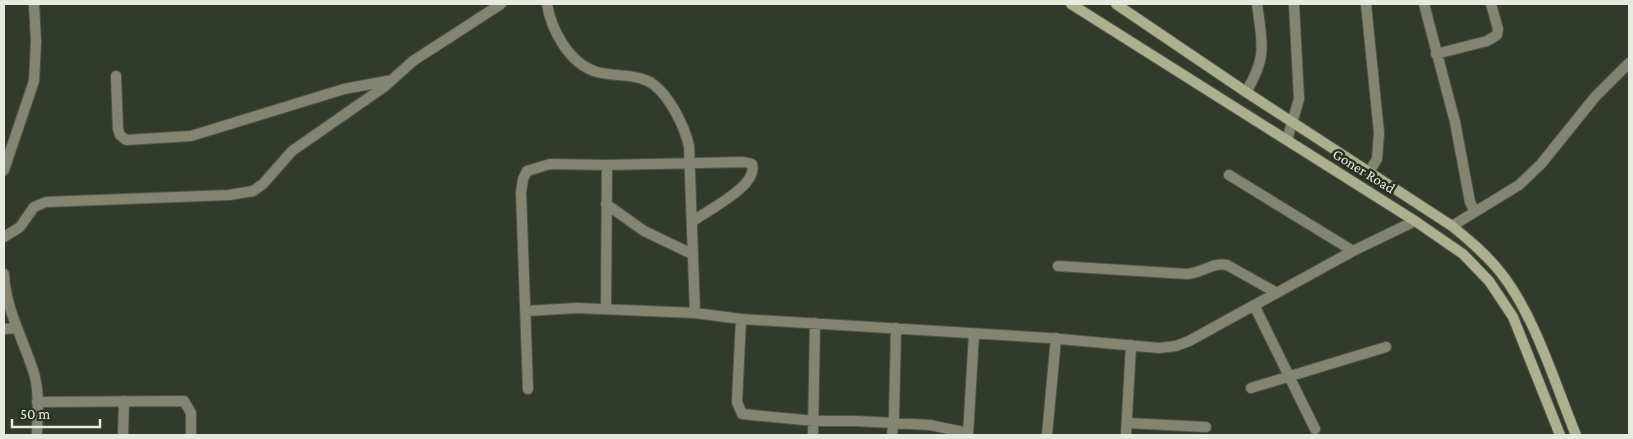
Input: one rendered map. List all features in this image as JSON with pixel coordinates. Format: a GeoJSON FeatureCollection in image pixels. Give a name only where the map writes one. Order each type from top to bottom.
{"type":"FeatureCollection","features":[{"type":"Feature","properties":{"kind":"street"},"geometry":{"type":"LineString","coordinates":[[4,170],[34,81],[36,42],[34,4]]}},
{"type":"Feature","properties":{"kind":"street"},"geometry":{"type":"LineString","coordinates":[[4,237],[20,227],[34,207],[46,202],[229,195],[253,191],[263,184],[292,151],[393,80],[414,61],[500,4]]}},
{"type":"Feature","properties":{"kind":"street"},"geometry":{"type":"LineString","coordinates":[[547,4],[555,35],[582,64],[596,72],[638,78],[651,83],[665,96],[686,135],[690,164],[695,313]]}},
{"type":"Feature","properties":{"kind":"street","name":"Goner Road"},"geometry":{"type":"LineString","coordinates":[[1071,4],[1415,221],[1463,254],[1489,281],[1513,317],[1560,435]]}},
{"type":"Feature","properties":{"kind":"street","name":"Goner Road"},"geometry":{"type":"LineString","coordinates":[[1116,4],[1246,92],[1452,226],[1502,273],[1525,310],[1576,435]]}},
{"type":"Feature","properties":{"kind":"street"},"geometry":{"type":"LineString","coordinates":[[1246,92],[1261,64],[1262,45],[1257,4]]}},
{"type":"Feature","properties":{"kind":"street"},"geometry":{"type":"LineString","coordinates":[[1287,140],[1294,123],[1300,99],[1294,4]]}},
{"type":"Feature","properties":{"kind":"street"},"geometry":{"type":"LineString","coordinates":[[1366,4],[1379,133],[1377,159],[1369,172]]}},
{"type":"Feature","properties":{"kind":"street"},"geometry":{"type":"LineString","coordinates":[[1424,4],[1455,122],[1470,202],[1475,212]]}},
{"type":"Feature","properties":{"kind":"street"},"geometry":{"type":"LineString","coordinates":[[1436,54],[1487,41],[1497,35],[1498,29],[1491,4]]}},
{"type":"Feature","properties":{"kind":"street"},"geometry":{"type":"LineString","coordinates":[[1438,237],[1452,226],[1519,185],[1541,164],[1595,97],[1629,63]]}},
{"type":"Feature","properties":{"kind":"street"},"geometry":{"type":"LineString","coordinates":[[116,76],[118,129],[120,135],[126,140],[191,136],[344,89],[393,80]]}},
{"type":"Feature","properties":{"kind":"street"},"geometry":{"type":"LineString","coordinates":[[528,389],[521,192],[523,179],[527,171],[550,164],[607,165],[744,162],[752,164],[754,169],[752,176],[744,186],[692,222]]}},
{"type":"Feature","properties":{"kind":"street"},"geometry":{"type":"LineString","coordinates":[[606,309],[607,165]]}},
{"type":"Feature","properties":{"kind":"street"},"geometry":{"type":"LineString","coordinates":[[1229,175],[1353,251]]}},
{"type":"Feature","properties":{"kind":"street"},"geometry":{"type":"LineString","coordinates":[[606,204],[644,231],[692,254]]}},
{"type":"Feature","properties":{"kind":"street"},"geometry":{"type":"LineString","coordinates":[[526,311],[577,308],[695,313],[741,319],[1056,338],[1160,348],[1176,346],[1353,251],[1415,221],[1426,208]]}},
{"type":"Feature","properties":{"kind":"street"},"geometry":{"type":"LineString","coordinates":[[1058,266],[1196,274],[1218,264],[1227,265],[1277,293]]}},
{"type":"Feature","properties":{"kind":"street"},"geometry":{"type":"LineString","coordinates":[[4,274],[7,302],[35,379],[37,402],[36,435]]}},
{"type":"Feature","properties":{"kind":"street"},"geometry":{"type":"LineString","coordinates":[[1254,305],[1291,377],[1314,429]]}},
{"type":"Feature","properties":{"kind":"street"},"geometry":{"type":"LineString","coordinates":[[741,319],[737,402],[742,414],[815,422],[894,423],[930,426],[968,434],[974,334]]}},
{"type":"Feature","properties":{"kind":"street"},"geometry":{"type":"LineString","coordinates":[[813,435],[815,422],[815,322]]}},
{"type":"Feature","properties":{"kind":"street"},"geometry":{"type":"LineString","coordinates":[[4,329],[16,328]]}},
{"type":"Feature","properties":{"kind":"street"},"geometry":{"type":"LineString","coordinates":[[892,435],[894,423],[896,328]]}},
{"type":"Feature","properties":{"kind":"street"},"geometry":{"type":"LineString","coordinates":[[1047,435],[1056,338]]}},
{"type":"Feature","properties":{"kind":"street"},"geometry":{"type":"LineString","coordinates":[[1126,435],[1131,345]]}},
{"type":"Feature","properties":{"kind":"street"},"geometry":{"type":"LineString","coordinates":[[1251,388],[1386,347]]}},
{"type":"Feature","properties":{"kind":"street"},"geometry":{"type":"LineString","coordinates":[[123,435],[124,401]]}},
{"type":"Feature","properties":{"kind":"street"},"geometry":{"type":"LineString","coordinates":[[37,402],[184,401],[191,413],[191,435]]}},
{"type":"Feature","properties":{"kind":"street"},"geometry":{"type":"LineString","coordinates":[[1127,423],[1206,427]]}}]}
